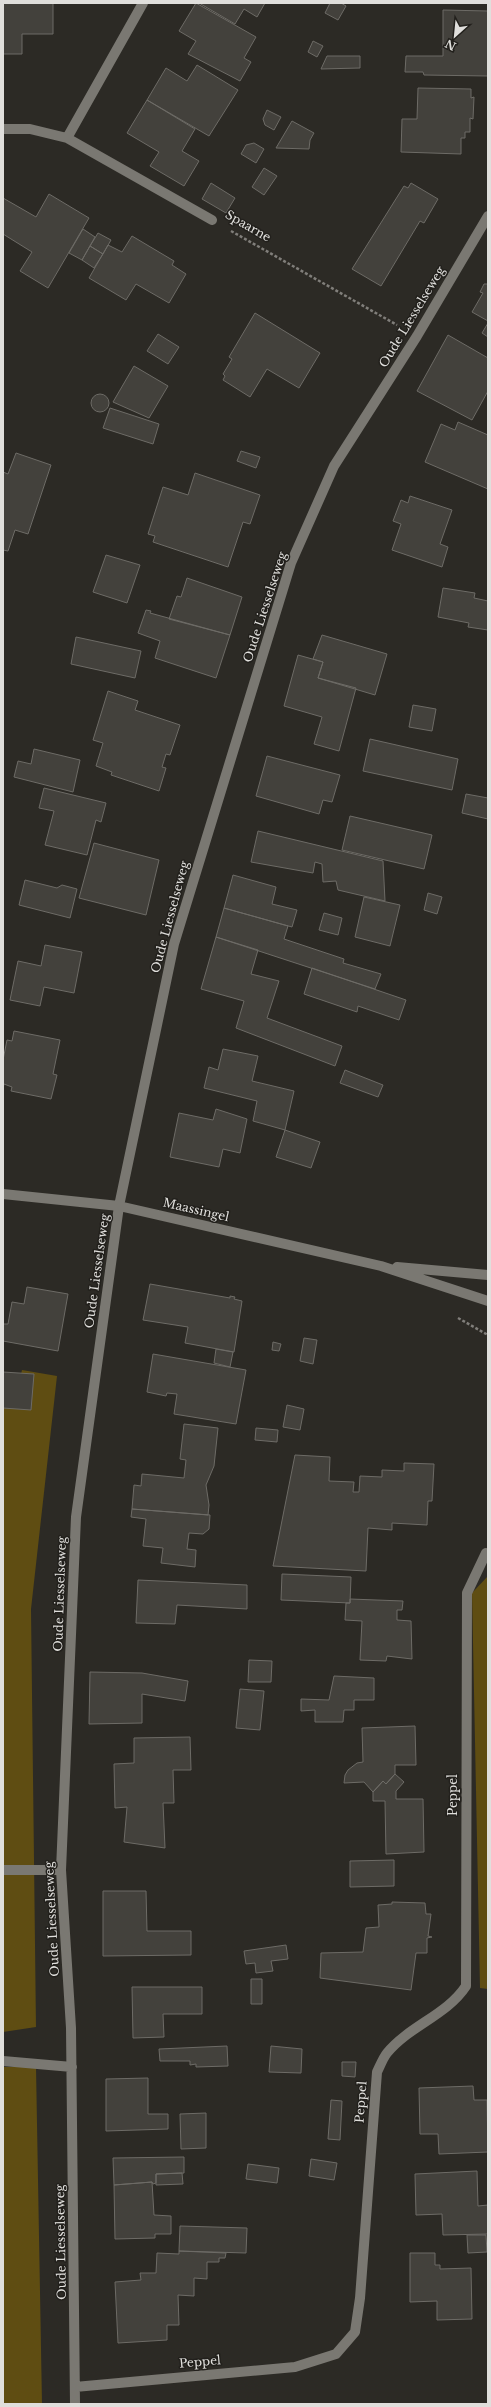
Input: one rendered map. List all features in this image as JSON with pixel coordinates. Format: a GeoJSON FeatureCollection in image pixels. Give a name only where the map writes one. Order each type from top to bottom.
{"type":"FeatureCollection","features":[{"type":"Feature","properties":{"kind":"street"},"geometry":{"type":"LineString","coordinates":[[67,138],[143,3]]}},
{"type":"Feature","properties":{"kind":"street","name":"Spaarne"},"geometry":{"type":"LineString","coordinates":[[3,129],[30,130],[67,138],[212,220]]}},
{"type":"Feature","properties":{"kind":"street","name":"Oude Liesselseweg"},"geometry":{"type":"LineString","coordinates":[[75,2404],[71,2028],[61,1870],[76,1517],[119,1206],[174,944],[291,563],[334,466],[417,336],[488,216]]}},
{"type":"Feature","properties":{"kind":"street","name":"Maassingel"},"geometry":{"type":"LineString","coordinates":[[3,1194],[119,1206],[381,1266],[488,1301]]}},
{"type":"Feature","properties":{"kind":"street","name":"Maassingel"},"geometry":{"type":"LineString","coordinates":[[381,1266],[488,1274]]}},
{"type":"Feature","properties":{"kind":"street","name":"Peppel"},"geometry":{"type":"LineString","coordinates":[[75,2387],[295,2367],[336,2354],[355,2332],[360,2298],[377,2072],[387,2053],[406,2035],[458,1998],[466,1986],[467,1593],[486,1553]]}},
{"type":"Feature","properties":{"kind":"street"},"geometry":{"type":"LineString","coordinates":[[3,1870],[61,1870]]}},
{"type":"Feature","properties":{"kind":"street"},"geometry":{"type":"LineString","coordinates":[[3,2061],[72,2067]]}},
{"type":"Feature","properties":{"kind":"path","name":"Spaarne"},"geometry":{"type":"LineString","coordinates":[[212,220],[417,336]]}},
{"type":"Feature","properties":{"kind":"shaded area"},"geometry":{"type":"Polygon","coordinates":[[[22,1370],[57,1376],[31,1609],[36,2027],[3,2032],[3,1406],[15,1399],[22,1370]]]}},
{"type":"Feature","properties":{"kind":"shaded area"},"geometry":{"type":"Polygon","coordinates":[[[488,1576],[488,1989],[480,1988],[472,1593],[488,1576]]]}},
{"type":"Feature","properties":{"kind":"shaded area"},"geometry":{"type":"Polygon","coordinates":[[[3,2067],[36,2067],[42,2404],[3,2404],[3,2067]]]}},
{"type":"Feature","properties":{"kind":"building"},"geometry":{"type":"Polygon","coordinates":[[[3,3],[53,3],[53,34],[22,34],[22,54],[3,54],[3,3]]]}},
{"type":"Feature","properties":{"kind":"building"},"geometry":{"type":"Polygon","coordinates":[[[196,3],[256,37],[244,58],[251,62],[240,81],[188,54],[196,41],[179,31],[196,3]]]}},
{"type":"Feature","properties":{"kind":"building"},"geometry":{"type":"Polygon","coordinates":[[[199,3],[265,3],[257,17],[244,9],[235,24],[199,3]]]}},
{"type":"Feature","properties":{"kind":"building"},"geometry":{"type":"Polygon","coordinates":[[[330,3],[341,3],[346,6],[338,20],[325,13],[330,3]]]}},
{"type":"Feature","properties":{"kind":"building"},"geometry":{"type":"Polygon","coordinates":[[[443,10],[488,11],[488,76],[424,75],[423,72],[405,72],[406,56],[443,56],[443,10]]]}},
{"type":"Feature","properties":{"kind":"building"},"geometry":{"type":"Polygon","coordinates":[[[313,41],[323,46],[317,57],[308,52],[313,41]]]}},
{"type":"Feature","properties":{"kind":"building"},"geometry":{"type":"Polygon","coordinates":[[[327,56],[360,56],[360,68],[321,69],[327,56]]]}},
{"type":"Feature","properties":{"kind":"building"},"geometry":{"type":"Polygon","coordinates":[[[197,65],[238,90],[209,136],[147,100],[166,68],[187,81],[197,65]]]}},
{"type":"Feature","properties":{"kind":"building"},"geometry":{"type":"Polygon","coordinates":[[[418,88],[471,89],[471,98],[474,97],[473,119],[470,118],[470,132],[465,132],[465,138],[461,138],[461,154],[401,152],[402,119],[417,119],[418,88]]]}},
{"type":"Feature","properties":{"kind":"building"},"geometry":{"type":"Polygon","coordinates":[[[147,100],[195,129],[182,151],[199,161],[184,186],[150,166],[159,152],[127,133],[147,100]]]}},
{"type":"Feature","properties":{"kind":"building"},"geometry":{"type":"Polygon","coordinates":[[[267,110],[281,117],[274,130],[265,125],[263,119],[267,110]]]}},
{"type":"Feature","properties":{"kind":"building"},"geometry":{"type":"Polygon","coordinates":[[[292,121],[314,133],[310,140],[309,149],[276,148],[292,121]]]}},
{"type":"Feature","properties":{"kind":"building"},"geometry":{"type":"Polygon","coordinates":[[[254,143],[264,149],[256,163],[241,154],[246,145],[254,143]]]}},
{"type":"Feature","properties":{"kind":"building"},"geometry":{"type":"Polygon","coordinates":[[[264,168],[277,176],[264,195],[252,187],[264,168]]]}},
{"type":"Feature","properties":{"kind":"building"},"geometry":{"type":"Polygon","coordinates":[[[211,183],[235,198],[226,213],[202,199],[211,183]]]}},
{"type":"Feature","properties":{"kind":"building"},"geometry":{"type":"Polygon","coordinates":[[[411,183],[438,199],[424,223],[420,221],[381,286],[352,269],[404,186],[408,188],[411,183]]]}},
{"type":"Feature","properties":{"kind":"building"},"geometry":{"type":"Polygon","coordinates":[[[49,194],[89,218],[48,288],[20,271],[32,252],[3,234],[3,198],[36,217],[49,194]]]}},
{"type":"Feature","properties":{"kind":"building"},"geometry":{"type":"Polygon","coordinates":[[[83,229],[95,237],[82,260],[69,253],[83,229]]]}},
{"type":"Feature","properties":{"kind":"building"},"geometry":{"type":"Polygon","coordinates":[[[98,233],[111,240],[103,254],[90,246],[98,233]]]}},
{"type":"Feature","properties":{"kind":"building"},"geometry":{"type":"Polygon","coordinates":[[[132,236],[174,261],[172,265],[186,274],[169,303],[136,284],[126,300],[89,278],[108,245],[122,252],[132,236]]]}},
{"type":"Feature","properties":{"kind":"building"},"geometry":{"type":"Polygon","coordinates":[[[90,246],[103,254],[94,268],[82,260],[90,246]]]}},
{"type":"Feature","properties":{"kind":"building"},"geometry":{"type":"Polygon","coordinates":[[[484,284],[488,284],[488,321],[472,312],[483,293],[480,292],[484,284]]]}},
{"type":"Feature","properties":{"kind":"building"},"geometry":{"type":"Polygon","coordinates":[[[255,313],[320,353],[299,388],[267,369],[250,397],[223,380],[225,376],[223,374],[232,359],[229,357],[255,313]]]}},
{"type":"Feature","properties":{"kind":"building"},"geometry":{"type":"Polygon","coordinates":[[[488,323],[488,337],[482,333],[488,323]]]}},
{"type":"Feature","properties":{"kind":"building"},"geometry":{"type":"Polygon","coordinates":[[[158,334],[179,347],[168,364],[147,351],[158,334]]]}},
{"type":"Feature","properties":{"kind":"building"},"geometry":{"type":"Polygon","coordinates":[[[448,335],[488,358],[488,391],[472,420],[417,391],[448,335]]]}},
{"type":"Feature","properties":{"kind":"building"},"geometry":{"type":"Polygon","coordinates":[[[134,366],[168,386],[149,418],[113,402],[134,366]]]}},
{"type":"Feature","properties":{"kind":"building"},"geometry":{"type":"Polygon","coordinates":[[[100,394],[106,397],[109,403],[106,409],[100,412],[94,409],[91,403],[94,397],[100,394]]]}},
{"type":"Feature","properties":{"kind":"building"},"geometry":{"type":"Polygon","coordinates":[[[110,408],[159,424],[153,444],[103,428],[110,408]]]}},
{"type":"Feature","properties":{"kind":"building"},"geometry":{"type":"Polygon","coordinates":[[[458,422],[488,435],[488,489],[425,462],[441,424],[455,430],[458,422]]]}},
{"type":"Feature","properties":{"kind":"building"},"geometry":{"type":"Polygon","coordinates":[[[241,451],[260,457],[256,468],[237,461],[241,451]]]}},
{"type":"Feature","properties":{"kind":"building"},"geometry":{"type":"Polygon","coordinates":[[[16,453],[51,465],[28,534],[15,530],[8,551],[3,550],[3,472],[8,474],[16,453]]]}},
{"type":"Feature","properties":{"kind":"building"},"geometry":{"type":"Polygon","coordinates":[[[195,473],[260,495],[250,524],[243,522],[228,567],[153,542],[155,536],[148,534],[163,487],[188,495],[195,473]]]}},
{"type":"Feature","properties":{"kind":"building"},"geometry":{"type":"Polygon","coordinates":[[[410,496],[452,510],[440,544],[448,547],[442,567],[392,550],[401,524],[393,521],[401,500],[408,503],[410,496]]]}},
{"type":"Feature","properties":{"kind":"building"},"geometry":{"type":"Polygon","coordinates":[[[106,555],[140,565],[127,603],[93,592],[106,555]]]}},
{"type":"Feature","properties":{"kind":"building"},"geometry":{"type":"Polygon","coordinates":[[[187,578],[242,597],[230,635],[169,619],[177,596],[181,597],[187,578]]]}},
{"type":"Feature","properties":{"kind":"building"},"geometry":{"type":"Polygon","coordinates":[[[443,588],[475,593],[474,598],[488,601],[488,630],[468,627],[469,623],[438,617],[443,588]]]}},
{"type":"Feature","properties":{"kind":"building"},"geometry":{"type":"Polygon","coordinates":[[[146,610],[151,611],[150,613],[230,635],[216,678],[155,658],[160,641],[138,633],[146,610]]]}},
{"type":"Feature","properties":{"kind":"building"},"geometry":{"type":"Polygon","coordinates":[[[322,635],[387,654],[375,695],[318,678],[323,662],[313,659],[322,635]]]}},
{"type":"Feature","properties":{"kind":"building"},"geometry":{"type":"Polygon","coordinates":[[[76,637],[141,651],[135,678],[71,664],[76,637]]]}},
{"type":"Feature","properties":{"kind":"building"},"geometry":{"type":"Polygon","coordinates":[[[298,655],[323,662],[318,678],[356,688],[339,751],[314,744],[322,717],[284,706],[298,655]]]}},
{"type":"Feature","properties":{"kind":"building"},"geometry":{"type":"Polygon","coordinates":[[[108,691],[138,701],[135,710],[180,725],[170,755],[166,754],[162,767],[166,768],[159,791],[111,775],[112,772],[96,766],[103,743],[93,740],[108,691]]]}},
{"type":"Feature","properties":{"kind":"building"},"geometry":{"type":"Polygon","coordinates":[[[413,705],[436,709],[432,731],[409,727],[413,705]]]}},
{"type":"Feature","properties":{"kind":"building"},"geometry":{"type":"Polygon","coordinates":[[[370,739],[458,759],[452,790],[363,771],[370,739]]]}},
{"type":"Feature","properties":{"kind":"building"},"geometry":{"type":"Polygon","coordinates":[[[34,749],[80,760],[73,792],[14,777],[18,761],[31,764],[34,749]]]}},
{"type":"Feature","properties":{"kind":"building"},"geometry":{"type":"Polygon","coordinates":[[[267,756],[340,775],[332,802],[323,800],[319,814],[256,796],[267,756]]]}},
{"type":"Feature","properties":{"kind":"building"},"geometry":{"type":"Polygon","coordinates":[[[44,788],[106,803],[101,822],[96,820],[87,855],[45,845],[54,811],[39,808],[44,788]]]}},
{"type":"Feature","properties":{"kind":"building"},"geometry":{"type":"Polygon","coordinates":[[[466,794],[488,798],[488,819],[462,813],[466,794]]]}},
{"type":"Feature","properties":{"kind":"building"},"geometry":{"type":"Polygon","coordinates":[[[350,816],[432,835],[424,869],[342,850],[350,816]]]}},
{"type":"Feature","properties":{"kind":"building"},"geometry":{"type":"Polygon","coordinates":[[[258,831],[383,861],[385,901],[338,890],[336,881],[323,882],[322,864],[315,862],[313,873],[251,862],[258,831]]]}},
{"type":"Feature","properties":{"kind":"building"},"geometry":{"type":"Polygon","coordinates":[[[94,843],[159,860],[146,915],[79,898],[94,843]]]}},
{"type":"Feature","properties":{"kind":"building"},"geometry":{"type":"Polygon","coordinates":[[[233,875],[276,887],[272,904],[297,910],[292,927],[224,908],[233,875]]]}},
{"type":"Feature","properties":{"kind":"building"},"geometry":{"type":"Polygon","coordinates":[[[25,880],[57,888],[62,885],[77,889],[70,918],[19,905],[25,880]]]}},
{"type":"Feature","properties":{"kind":"building"},"geometry":{"type":"Polygon","coordinates":[[[428,893],[442,897],[437,914],[424,910],[428,893]]]}},
{"type":"Feature","properties":{"kind":"building"},"geometry":{"type":"Polygon","coordinates":[[[364,897],[400,905],[390,946],[355,937],[364,897]]]}},
{"type":"Feature","properties":{"kind":"building"},"geometry":{"type":"Polygon","coordinates":[[[224,908],[288,926],[284,939],[344,959],[343,963],[381,974],[375,989],[216,937],[224,908]]]}},
{"type":"Feature","properties":{"kind":"building"},"geometry":{"type":"Polygon","coordinates":[[[324,913],[342,918],[338,935],[319,930],[324,913]]]}},
{"type":"Feature","properties":{"kind":"building"},"geometry":{"type":"Polygon","coordinates":[[[216,937],[258,950],[251,974],[279,981],[267,1018],[342,1046],[335,1066],[236,1028],[244,1001],[201,989],[216,937]]]}},
{"type":"Feature","properties":{"kind":"building"},"geometry":{"type":"Polygon","coordinates":[[[45,945],[82,952],[74,993],[44,987],[40,1006],[10,1000],[18,961],[41,966],[45,945]]]}},
{"type":"Feature","properties":{"kind":"building"},"geometry":{"type":"Polygon","coordinates":[[[312,968],[406,1000],[399,1020],[358,1006],[357,1012],[304,994],[312,968]]]}},
{"type":"Feature","properties":{"kind":"building"},"geometry":{"type":"Polygon","coordinates":[[[14,1031],[60,1040],[53,1074],[57,1075],[51,1099],[11,1091],[12,1087],[4,1084],[3,1088],[3,1060],[7,1040],[12,1041],[14,1031]]]}},
{"type":"Feature","properties":{"kind":"building"},"geometry":{"type":"Polygon","coordinates":[[[223,1049],[258,1056],[252,1081],[294,1091],[285,1130],[253,1121],[257,1101],[204,1088],[209,1067],[218,1070],[223,1049]]]}},
{"type":"Feature","properties":{"kind":"building"},"geometry":{"type":"Polygon","coordinates":[[[345,1070],[383,1085],[378,1097],[340,1083],[345,1070]]]}},
{"type":"Feature","properties":{"kind":"building"},"geometry":{"type":"Polygon","coordinates":[[[216,1109],[247,1119],[240,1153],[223,1149],[219,1167],[170,1157],[179,1113],[213,1120],[216,1109]]]}},
{"type":"Feature","properties":{"kind":"building"},"geometry":{"type":"Polygon","coordinates":[[[285,1130],[320,1142],[311,1168],[276,1157],[285,1130]]]}},
{"type":"Feature","properties":{"kind":"building"},"geometry":{"type":"Polygon","coordinates":[[[150,1284],[230,1298],[230,1296],[235,1297],[234,1299],[242,1301],[234,1352],[185,1343],[188,1327],[143,1320],[150,1284]]]}},
{"type":"Feature","properties":{"kind":"building"},"geometry":{"type":"Polygon","coordinates":[[[27,1287],[68,1294],[58,1351],[3,1341],[3,1324],[8,1324],[12,1302],[24,1304],[27,1287]]]}},
{"type":"Feature","properties":{"kind":"building"},"geometry":{"type":"Polygon","coordinates":[[[304,1338],[317,1340],[313,1364],[300,1361],[304,1338]]]}},
{"type":"Feature","properties":{"kind":"building"},"geometry":{"type":"Polygon","coordinates":[[[273,1342],[281,1344],[279,1351],[272,1350],[273,1342]]]}},
{"type":"Feature","properties":{"kind":"building"},"geometry":{"type":"Polygon","coordinates":[[[216,1349],[233,1352],[230,1367],[214,1363],[216,1349]]]}},
{"type":"Feature","properties":{"kind":"building"},"geometry":{"type":"Polygon","coordinates":[[[153,1354],[246,1370],[236,1424],[174,1414],[177,1394],[167,1393],[166,1396],[147,1392],[153,1354]]]}},
{"type":"Feature","properties":{"kind":"building"},"geometry":{"type":"Polygon","coordinates":[[[3,1372],[34,1374],[31,1410],[3,1408],[3,1372]]]}},
{"type":"Feature","properties":{"kind":"building"},"geometry":{"type":"Polygon","coordinates":[[[287,1405],[304,1409],[300,1430],[283,1427],[287,1405]]]}},
{"type":"Feature","properties":{"kind":"building"},"geometry":{"type":"Polygon","coordinates":[[[184,1424],[218,1428],[214,1466],[206,1485],[209,1505],[208,1515],[132,1509],[134,1485],[141,1486],[142,1474],[184,1478],[186,1460],[180,1459],[184,1424]]]}},
{"type":"Feature","properties":{"kind":"building"},"geometry":{"type":"Polygon","coordinates":[[[256,1428],[278,1430],[277,1442],[255,1440],[256,1428]]]}},
{"type":"Feature","properties":{"kind":"building"},"geometry":{"type":"Polygon","coordinates":[[[295,1455],[330,1457],[329,1481],[354,1482],[353,1492],[359,1492],[360,1476],[382,1477],[382,1470],[404,1471],[404,1463],[434,1464],[432,1501],[428,1501],[427,1525],[392,1523],[392,1530],[368,1528],[366,1571],[273,1566],[295,1455]]]}},
{"type":"Feature","properties":{"kind":"building"},"geometry":{"type":"Polygon","coordinates":[[[132,1509],[210,1515],[209,1529],[203,1534],[189,1533],[187,1549],[196,1550],[195,1567],[161,1563],[163,1548],[143,1546],[146,1519],[131,1517],[132,1509]]]}},
{"type":"Feature","properties":{"kind":"building"},"geometry":{"type":"Polygon","coordinates":[[[282,1574],[351,1577],[350,1603],[281,1600],[282,1574]]]}},
{"type":"Feature","properties":{"kind":"building"},"geometry":{"type":"Polygon","coordinates":[[[138,1580],[247,1585],[247,1609],[177,1605],[175,1624],[136,1623],[138,1580]]]}},
{"type":"Feature","properties":{"kind":"building"},"geometry":{"type":"Polygon","coordinates":[[[350,1599],[403,1601],[402,1610],[397,1610],[397,1620],[411,1621],[412,1659],[387,1656],[386,1661],[360,1660],[362,1621],[345,1620],[346,1603],[350,1603],[350,1599]]]}},
{"type":"Feature","properties":{"kind":"building"},"geometry":{"type":"Polygon","coordinates":[[[249,1660],[272,1661],[271,1682],[248,1682],[249,1660]]]}},
{"type":"Feature","properties":{"kind":"building"},"geometry":{"type":"Polygon","coordinates":[[[90,1672],[142,1673],[188,1681],[185,1701],[142,1694],[142,1723],[89,1724],[90,1672]]]}},
{"type":"Feature","properties":{"kind":"building"},"geometry":{"type":"Polygon","coordinates":[[[334,1676],[374,1678],[374,1700],[354,1700],[354,1710],[344,1710],[343,1722],[315,1722],[315,1710],[301,1711],[301,1699],[329,1700],[334,1676]]]}},
{"type":"Feature","properties":{"kind":"building"},"geometry":{"type":"Polygon","coordinates":[[[240,1689],[264,1691],[260,1730],[236,1728],[240,1689]]]}},
{"type":"Feature","properties":{"kind":"building"},"geometry":{"type":"Polygon","coordinates":[[[415,1726],[416,1765],[395,1765],[395,1774],[386,1784],[383,1781],[373,1792],[364,1782],[344,1783],[345,1775],[348,1770],[357,1763],[363,1762],[362,1728],[415,1726]]]}},
{"type":"Feature","properties":{"kind":"building"},"geometry":{"type":"Polygon","coordinates":[[[190,1737],[191,1770],[173,1770],[174,1803],[163,1803],[165,1848],[124,1842],[127,1807],[115,1808],[114,1764],[134,1763],[134,1738],[190,1737]]]}},
{"type":"Feature","properties":{"kind":"building"},"geometry":{"type":"Polygon","coordinates":[[[395,1774],[404,1782],[396,1791],[396,1799],[423,1799],[424,1852],[386,1854],[385,1801],[373,1801],[373,1792],[383,1781],[386,1784],[395,1774]]]}},
{"type":"Feature","properties":{"kind":"building"},"geometry":{"type":"Polygon","coordinates":[[[394,1860],[394,1886],[350,1887],[350,1861],[394,1860]]]}},
{"type":"Feature","properties":{"kind":"building"},"geometry":{"type":"Polygon","coordinates":[[[103,1891],[146,1891],[147,1931],[191,1931],[191,1955],[103,1956],[103,1891]]]}},
{"type":"Feature","properties":{"kind":"building"},"geometry":{"type":"Polygon","coordinates":[[[392,1902],[425,1903],[426,1914],[431,1914],[428,1936],[432,1937],[427,1938],[427,1953],[416,1953],[411,1990],[320,1978],[321,1953],[363,1952],[366,1928],[379,1927],[378,1905],[392,1904],[392,1902]]]}},
{"type":"Feature","properties":{"kind":"building"},"geometry":{"type":"Polygon","coordinates":[[[286,1945],[288,1959],[271,1961],[273,1971],[256,1973],[255,1963],[246,1964],[244,1951],[286,1945]]]}},
{"type":"Feature","properties":{"kind":"building"},"geometry":{"type":"Polygon","coordinates":[[[251,1979],[262,1979],[262,2004],[251,2004],[251,1979]]]}},
{"type":"Feature","properties":{"kind":"building"},"geometry":{"type":"Polygon","coordinates":[[[132,1987],[202,1987],[202,2014],[163,2014],[164,2037],[133,2038],[132,1987]]]}},
{"type":"Feature","properties":{"kind":"building"},"geometry":{"type":"Polygon","coordinates":[[[227,2046],[228,2066],[196,2067],[196,2064],[190,2065],[190,2061],[160,2061],[159,2049],[227,2046]]]}},
{"type":"Feature","properties":{"kind":"building"},"geometry":{"type":"Polygon","coordinates":[[[271,2046],[302,2049],[301,2073],[269,2072],[271,2046]]]}},
{"type":"Feature","properties":{"kind":"building"},"geometry":{"type":"Polygon","coordinates":[[[342,2062],[356,2062],[355,2077],[342,2076],[342,2062]]]}},
{"type":"Feature","properties":{"kind":"building"},"geometry":{"type":"Polygon","coordinates":[[[148,2078],[148,2114],[168,2114],[168,2129],[106,2131],[106,2079],[148,2078]]]}},
{"type":"Feature","properties":{"kind":"building"},"geometry":{"type":"Polygon","coordinates":[[[473,2086],[474,2100],[487,2100],[488,2152],[439,2154],[438,2134],[420,2134],[419,2088],[473,2086]]]}},
{"type":"Feature","properties":{"kind":"building"},"geometry":{"type":"Polygon","coordinates":[[[331,2100],[342,2101],[340,2140],[328,2139],[331,2100]]]}},
{"type":"Feature","properties":{"kind":"building"},"geometry":{"type":"Polygon","coordinates":[[[206,2113],[206,2148],[181,2149],[180,2114],[206,2113]]]}},
{"type":"Feature","properties":{"kind":"building"},"geometry":{"type":"Polygon","coordinates":[[[184,2157],[184,2173],[156,2174],[156,2183],[153,2184],[152,2182],[114,2185],[113,2158],[184,2157]]]}},
{"type":"Feature","properties":{"kind":"building"},"geometry":{"type":"Polygon","coordinates":[[[311,2159],[337,2163],[334,2180],[309,2176],[311,2159]]]}},
{"type":"Feature","properties":{"kind":"building"},"geometry":{"type":"Polygon","coordinates":[[[248,2164],[279,2168],[277,2183],[246,2179],[248,2164]]]}},
{"type":"Feature","properties":{"kind":"building"},"geometry":{"type":"Polygon","coordinates":[[[477,2171],[478,2206],[488,2205],[488,2234],[443,2235],[442,2214],[416,2215],[415,2174],[477,2171]]]}},
{"type":"Feature","properties":{"kind":"building"},"geometry":{"type":"Polygon","coordinates":[[[182,2173],[183,2184],[156,2185],[156,2174],[182,2173]]]}},
{"type":"Feature","properties":{"kind":"building"},"geometry":{"type":"Polygon","coordinates":[[[152,2182],[154,2215],[171,2216],[171,2234],[155,2234],[155,2238],[115,2239],[114,2185],[152,2182]]]}},
{"type":"Feature","properties":{"kind":"building"},"geometry":{"type":"Polygon","coordinates":[[[180,2226],[247,2228],[246,2253],[179,2251],[180,2226]]]}},
{"type":"Feature","properties":{"kind":"building"},"geometry":{"type":"Polygon","coordinates":[[[467,2235],[486,2235],[487,2252],[468,2253],[467,2235]]]}},
{"type":"Feature","properties":{"kind":"building"},"geometry":{"type":"Polygon","coordinates":[[[179,2251],[226,2253],[225,2258],[219,2258],[219,2262],[207,2262],[207,2279],[194,2278],[194,2296],[178,2295],[179,2325],[167,2325],[167,2340],[118,2343],[115,2282],[141,2280],[140,2273],[156,2273],[157,2253],[179,2254],[179,2251]]]}},
{"type":"Feature","properties":{"kind":"building"},"geometry":{"type":"Polygon","coordinates":[[[410,2253],[435,2253],[435,2265],[440,2265],[440,2269],[471,2268],[472,2319],[437,2320],[437,2301],[410,2302],[410,2253]]]}}]}
